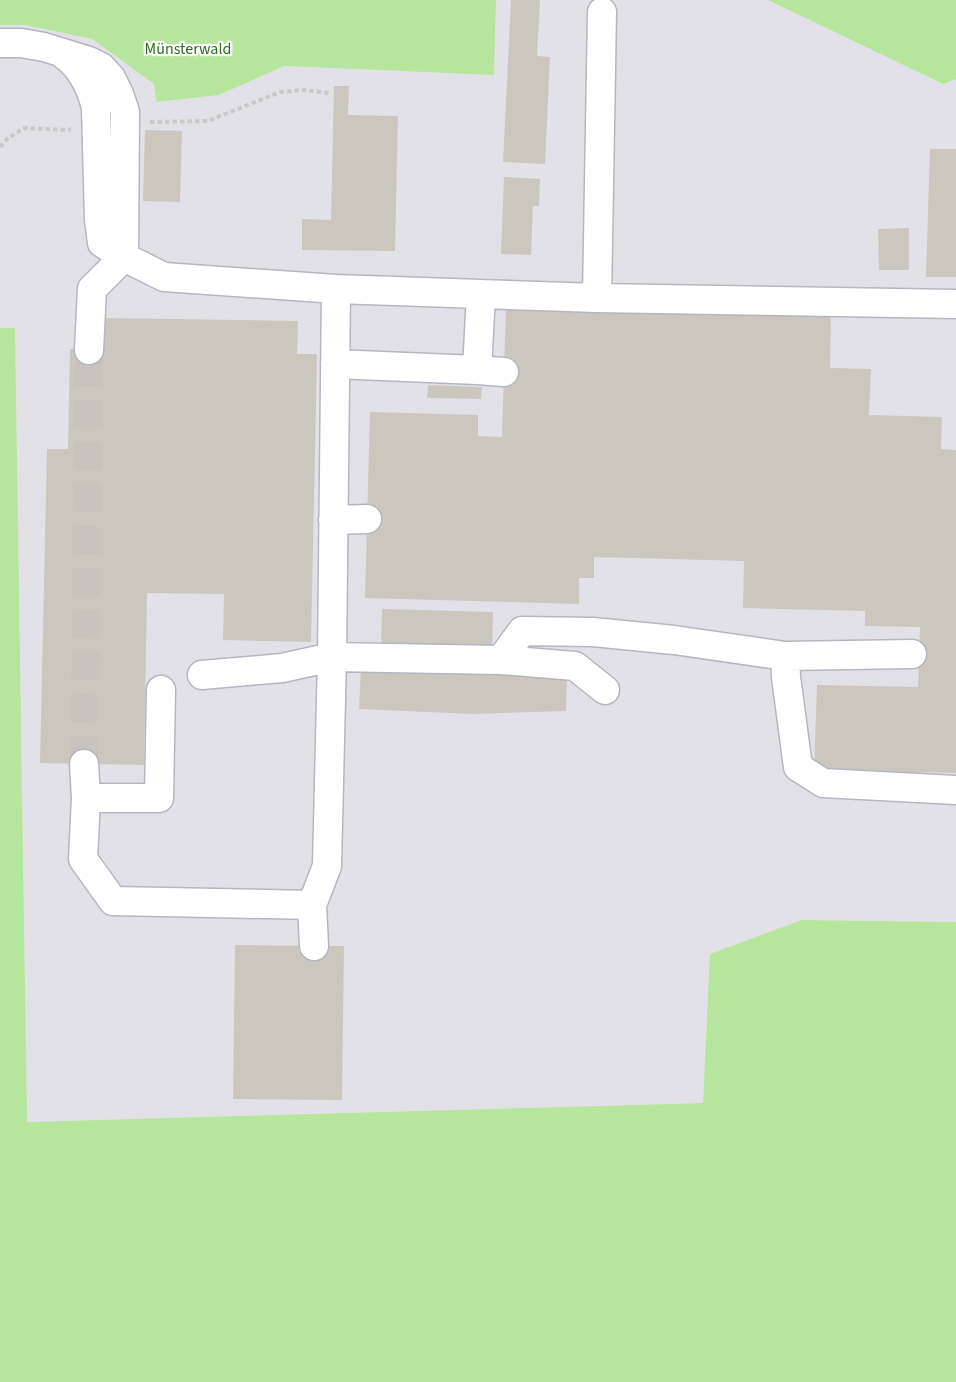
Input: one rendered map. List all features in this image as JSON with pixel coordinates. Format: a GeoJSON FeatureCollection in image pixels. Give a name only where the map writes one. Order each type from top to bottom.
{"type":"FeatureCollection","features":[{"type":"Feature","properties":{"kind":"street"},"geometry":{"type":"LineString","coordinates":[[597,298],[602,12]]}},
{"type":"Feature","properties":{"kind":"street"},"geometry":{"type":"LineString","coordinates":[[0,42],[45,47],[64,55],[82,66],[102,84],[110,97],[113,110],[111,201],[115,238],[124,258]]}},
{"type":"Feature","properties":{"kind":"street"},"geometry":{"type":"LineString","coordinates":[[64,55],[73,62],[85,78],[94,97],[102,243],[124,258],[164,277],[336,289],[597,298],[956,304]]}},
{"type":"Feature","properties":{"kind":"street"},"geometry":{"type":"LineString","coordinates":[[64,55],[101,67],[111,78],[119,94],[125,123],[124,258],[92,289],[89,350]]}},
{"type":"Feature","properties":{"kind":"street"},"geometry":{"type":"LineString","coordinates":[[314,946],[312,905],[327,866],[336,289]]}},
{"type":"Feature","properties":{"kind":"street"},"geometry":{"type":"LineString","coordinates":[[335,364],[490,371],[481,294]]}},
{"type":"Feature","properties":{"kind":"street"},"geometry":{"type":"LineString","coordinates":[[333,520],[367,519]]}},
{"type":"Feature","properties":{"kind":"street"},"geometry":{"type":"LineString","coordinates":[[501,660],[522,631],[593,632],[674,640],[785,656],[912,654]]}},
{"type":"Feature","properties":{"kind":"street"},"geometry":{"type":"LineString","coordinates":[[785,656],[798,767],[823,783],[956,790]]}},
{"type":"Feature","properties":{"kind":"street"},"geometry":{"type":"LineString","coordinates":[[202,675],[282,668],[332,657],[501,660],[575,666],[605,690]]}},
{"type":"Feature","properties":{"kind":"street"},"geometry":{"type":"LineString","coordinates":[[87,798],[159,798],[161,690]]}},
{"type":"Feature","properties":{"kind":"street"},"geometry":{"type":"LineString","coordinates":[[84,764],[87,798],[83,859],[113,901],[312,905]]}},
{"type":"Feature","properties":{"kind":"path"},"geometry":{"type":"LineString","coordinates":[[125,123],[208,122],[280,92],[304,90],[329,93]]}},
{"type":"Feature","properties":{"kind":"path"},"geometry":{"type":"LineString","coordinates":[[0,147],[7,139],[24,128],[67,130],[78,126],[96,125]]}},
{"type":"Feature","properties":{"kind":"shaded area"},"geometry":{"type":"Polygon","coordinates":[[[496,0],[768,0],[943,84],[956,79],[956,922],[802,920],[711,954],[703,1103],[27,1122],[15,329],[0,328],[0,25],[25,25],[92,39],[154,84],[155,101],[219,95],[284,66],[494,75],[496,0]]]}},
{"type":"Feature","properties":{"kind":"green space","name":"Münsterwald"},"geometry":{"type":"Polygon","coordinates":[[[0,0],[496,0],[494,75],[284,66],[219,95],[156,102],[154,84],[92,39],[25,25],[0,25],[0,0]]]}},
{"type":"Feature","properties":{"kind":"green space"},"geometry":{"type":"Polygon","coordinates":[[[768,0],[956,0],[956,79],[943,84],[768,0]]]}},
{"type":"Feature","properties":{"kind":"green space"},"geometry":{"type":"Polygon","coordinates":[[[0,328],[15,328],[27,1122],[703,1103],[710,954],[802,920],[956,922],[956,1382],[0,1382],[0,328]]]}},
{"type":"Feature","properties":{"kind":"building"},"geometry":{"type":"Polygon","coordinates":[[[511,0],[540,0],[537,56],[550,57],[545,164],[503,162],[511,0]]]}},
{"type":"Feature","properties":{"kind":"building"},"geometry":{"type":"Polygon","coordinates":[[[334,86],[349,86],[348,115],[398,116],[395,251],[302,250],[302,219],[331,220],[334,86]]]}},
{"type":"Feature","properties":{"kind":"building"},"geometry":{"type":"Polygon","coordinates":[[[145,130],[182,131],[180,202],[143,201],[145,130]]]}},
{"type":"Feature","properties":{"kind":"building"},"geometry":{"type":"Polygon","coordinates":[[[930,149],[956,149],[956,277],[926,277],[930,149]]]}},
{"type":"Feature","properties":{"kind":"building"},"geometry":{"type":"Polygon","coordinates":[[[504,177],[540,179],[539,206],[533,206],[531,255],[501,254],[504,177]]]}},
{"type":"Feature","properties":{"kind":"building"},"geometry":{"type":"Polygon","coordinates":[[[909,228],[909,270],[879,270],[878,229],[909,228]]]}},
{"type":"Feature","properties":{"kind":"building"},"geometry":{"type":"Polygon","coordinates":[[[506,305],[831,312],[830,368],[871,369],[869,415],[942,417],[941,449],[956,450],[956,773],[814,770],[817,685],[918,687],[920,627],[865,626],[865,611],[743,608],[744,561],[594,557],[594,578],[579,578],[579,604],[365,598],[370,412],[478,415],[478,436],[502,437],[506,305]]]}},
{"type":"Feature","properties":{"kind":"building"},"geometry":{"type":"Polygon","coordinates":[[[104,318],[298,321],[297,354],[317,354],[311,642],[223,640],[224,594],[147,593],[144,765],[40,763],[47,449],[68,449],[70,349],[104,350],[104,318]]]}},
{"type":"Feature","properties":{"kind":"building"},"geometry":{"type":"Polygon","coordinates":[[[428,385],[482,387],[481,399],[427,398],[428,385]]]}},
{"type":"Feature","properties":{"kind":"building"},"geometry":{"type":"Polygon","coordinates":[[[382,609],[493,612],[492,656],[381,654],[382,609]]]}},
{"type":"Feature","properties":{"kind":"building"},"geometry":{"type":"Polygon","coordinates":[[[361,667],[513,672],[567,678],[566,711],[473,714],[359,709],[361,667]]]}},
{"type":"Feature","properties":{"kind":"building"},"geometry":{"type":"Polygon","coordinates":[[[235,945],[344,946],[342,1100],[233,1099],[235,945]]]}},
{"type":"Feature","properties":{"kind":"tunnel"},"geometry":{"type":"LineString","coordinates":[[84,764],[89,350]]}}]}
